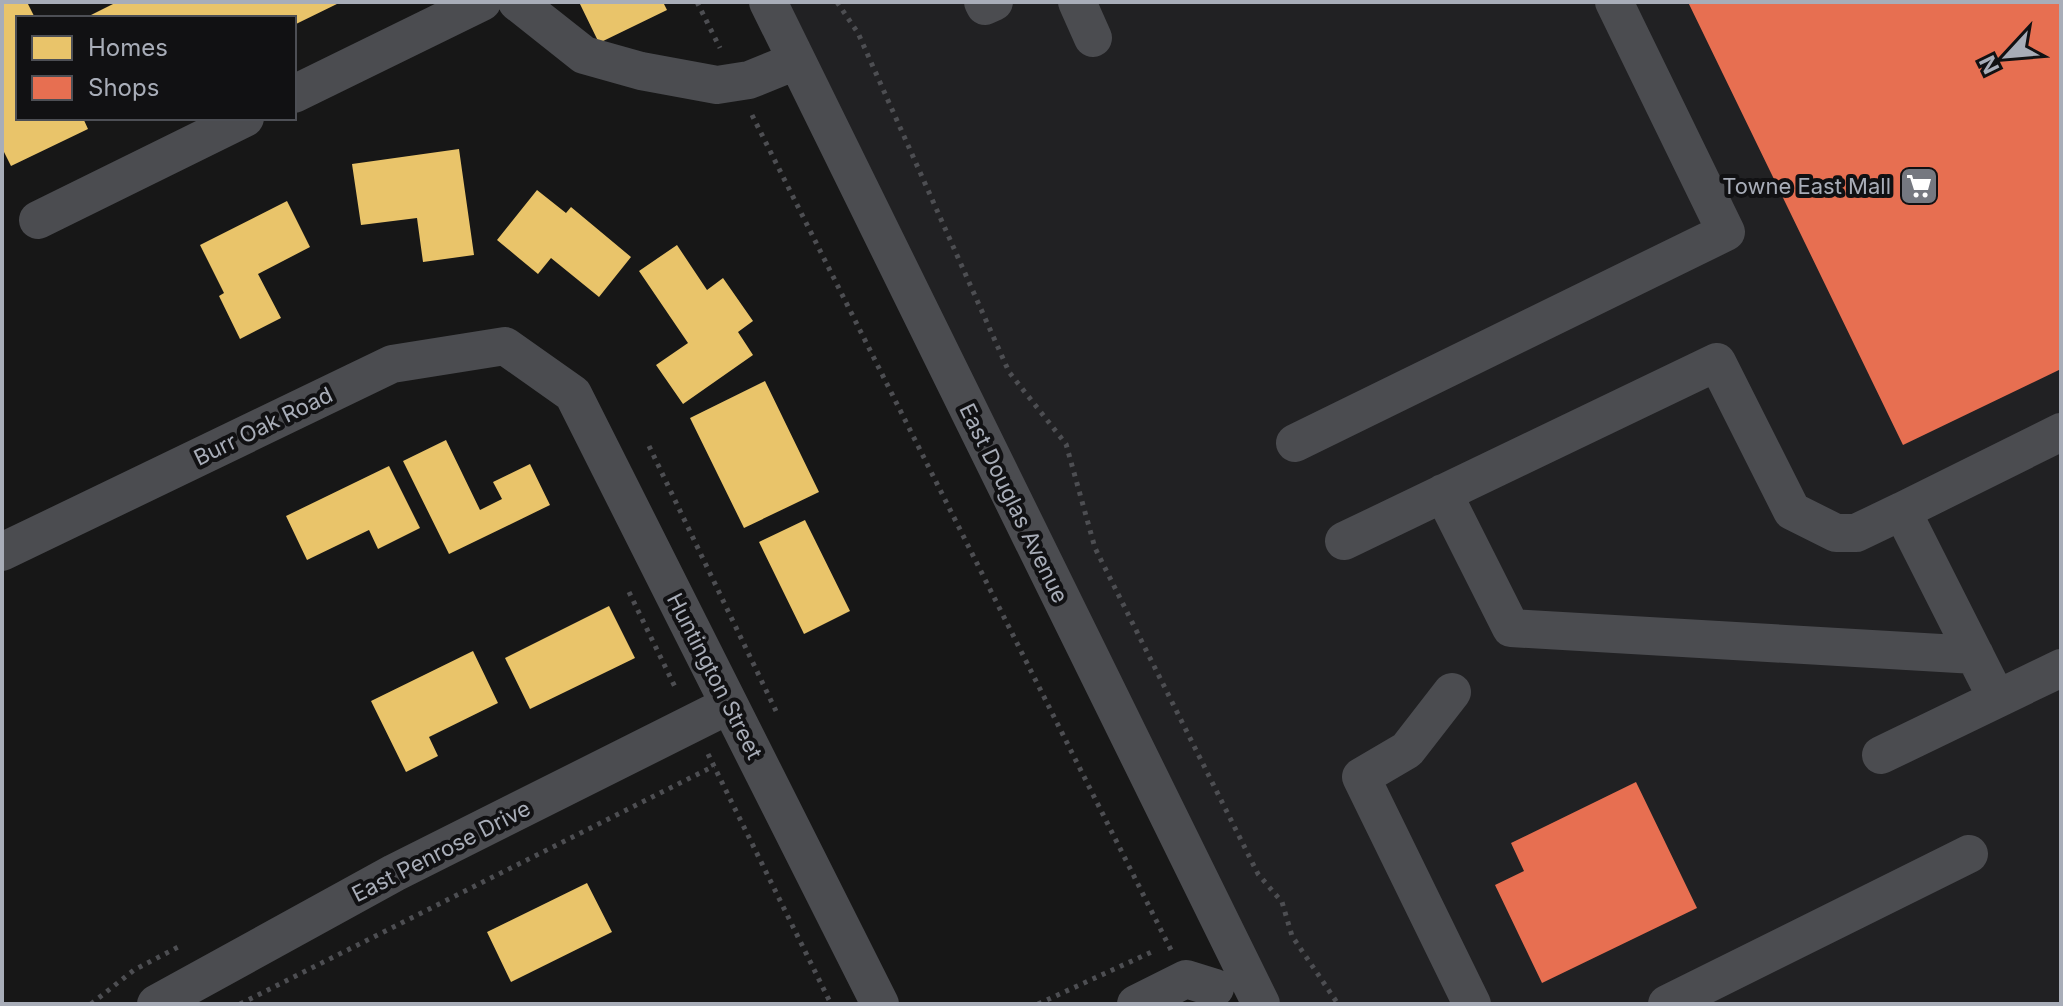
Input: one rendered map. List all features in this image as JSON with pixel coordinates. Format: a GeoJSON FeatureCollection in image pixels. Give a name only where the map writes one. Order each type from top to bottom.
{"type":"FeatureCollection","features":[{"type":"Feature","properties":{"kind":"street"},"geometry":{"type":"LineString","coordinates":[[296,93],[482,2]]}},
{"type":"Feature","properties":{"kind":"street"},"geometry":{"type":"LineString","coordinates":[[517,2],[570,47],[599,61],[699,83],[737,83],[796,61]]}},
{"type":"Feature","properties":{"kind":"street","name":"East Douglas Avenue"},"geometry":{"type":"LineString","coordinates":[[768,2],[1223,989]]}},
{"type":"Feature","properties":{"kind":"street"},"geometry":{"type":"LineString","coordinates":[[983,2],[985,6],[994,2]]}},
{"type":"Feature","properties":{"kind":"street"},"geometry":{"type":"LineString","coordinates":[[1077,2],[1093,38]]}},
{"type":"Feature","properties":{"kind":"street"},"geometry":{"type":"LineString","coordinates":[[1295,443],[1726,232],[1614,2]]}},
{"type":"Feature","properties":{"kind":"street"},"geometry":{"type":"LineString","coordinates":[[38,220],[241,120]]}},
{"type":"Feature","properties":{"kind":"street","name":"Burr Oak Road"},"geometry":{"type":"LineString","coordinates":[[2,552],[392,364],[505,346],[531,364]]}},
{"type":"Feature","properties":{"kind":"street"},"geometry":{"type":"LineString","coordinates":[[1344,541],[1717,362],[1792,511],[1836,533],[1856,533],[2061,432]]}},
{"type":"Feature","properties":{"kind":"street","name":"Huntington Street"},"geometry":{"type":"LineString","coordinates":[[531,364],[573,394],[880,1004]]}},
{"type":"Feature","properties":{"kind":"street"},"geometry":{"type":"LineString","coordinates":[[1443,493],[1511,628],[1975,655]]}},
{"type":"Feature","properties":{"kind":"street"},"geometry":{"type":"LineString","coordinates":[[1902,511],[1997,699]]}},
{"type":"Feature","properties":{"kind":"street"},"geometry":{"type":"LineString","coordinates":[[1881,755],[2061,668]]}},
{"type":"Feature","properties":{"kind":"street"},"geometry":{"type":"LineString","coordinates":[[1452,692],[1407,750],[1361,777],[1472,1004]]}},
{"type":"Feature","properties":{"kind":"street","name":"East Penrose Drive"},"geometry":{"type":"LineString","coordinates":[[156,1004],[394,873],[729,705]]}},
{"type":"Feature","properties":{"kind":"street"},"geometry":{"type":"LineString","coordinates":[[1667,1004],[1733,990],[1969,854]]}},
{"type":"Feature","properties":{"kind":"street"},"geometry":{"type":"LineString","coordinates":[[1136,1004],[1223,989]]}},
{"type":"Feature","properties":{"kind":"path"},"geometry":{"type":"LineString","coordinates":[[697,2],[1168,945],[1223,989]]}},
{"type":"Feature","properties":{"kind":"path"},"geometry":{"type":"LineString","coordinates":[[837,2],[858,33],[1009,372],[1066,444],[1095,548],[1258,874],[1282,902],[1292,936],[1338,1004]]}},
{"type":"Feature","properties":{"kind":"path"},"geometry":{"type":"LineString","coordinates":[[622,579],[831,1004]]}},
{"type":"Feature","properties":{"kind":"path"},"geometry":{"type":"LineString","coordinates":[[240,1004],[714,766]]}},
{"type":"Feature","properties":{"kind":"path"},"geometry":{"type":"LineString","coordinates":[[1038,1004],[1168,945]]}},
{"type":"Feature","properties":{"kind":"shaded area"},"geometry":{"type":"Polygon","coordinates":[[[766,2],[2061,2],[2061,1004],[1261,1004],[766,2]]]}},
{"type":"Feature","properties":{"kind":"building: Homes"},"geometry":{"type":"Polygon","coordinates":[[[2,2],[27,2],[34,16],[16,16],[16,120],[84,120],[88,129],[11,166],[2,148],[2,2]]]}},
{"type":"Feature","properties":{"kind":"building: Homes"},"geometry":{"type":"Polygon","coordinates":[[[117,2],[341,2],[296,24],[296,16],[89,16],[117,2]]]}},
{"type":"Feature","properties":{"kind":"building: Homes"},"geometry":{"type":"Polygon","coordinates":[[[579,2],[663,2],[667,10],[599,43],[579,2]]]}},
{"type":"Feature","properties":{"kind":"building: Homes"},"geometry":{"type":"Polygon","coordinates":[[[459,149],[474,255],[423,262],[417,218],[361,225],[352,164],[459,149]]]}},
{"type":"Feature","properties":{"kind":"building: Homes"},"geometry":{"type":"Polygon","coordinates":[[[537,190],[566,213],[571,207],[631,257],[599,297],[551,258],[538,274],[497,240],[537,190]]]}},
{"type":"Feature","properties":{"kind":"building: Homes"},"geometry":{"type":"Polygon","coordinates":[[[287,201],[310,247],[258,274],[281,318],[240,339],[219,296],[224,293],[200,245],[287,201]]]}},
{"type":"Feature","properties":{"kind":"building: Homes"},"geometry":{"type":"Polygon","coordinates":[[[677,245],[707,290],[723,278],[753,321],[738,332],[753,355],[683,404],[656,365],[688,343],[639,271],[677,245]]]}},
{"type":"Feature","properties":{"kind":"building: Homes"},"geometry":{"type":"Polygon","coordinates":[[[765,381],[819,492],[744,528],[690,418],[765,381]]]}},
{"type":"Feature","properties":{"kind":"building: Homes"},"geometry":{"type":"Polygon","coordinates":[[[446,440],[480,510],[502,499],[493,482],[530,464],[550,505],[449,554],[403,461],[446,440]]]}},
{"type":"Feature","properties":{"kind":"building: Homes"},"geometry":{"type":"Polygon","coordinates":[[[389,466],[420,528],[378,549],[369,530],[307,560],[286,516],[389,466]]]}},
{"type":"Feature","properties":{"kind":"building: Homes"},"geometry":{"type":"Polygon","coordinates":[[[805,520],[850,611],[804,634],[759,542],[805,520]]]}},
{"type":"Feature","properties":{"kind":"building: Homes"},"geometry":{"type":"Polygon","coordinates":[[[609,606],[635,658],[530,709],[505,658],[609,606]]]}},
{"type":"Feature","properties":{"kind":"building: Homes"},"geometry":{"type":"Polygon","coordinates":[[[473,651],[498,703],[429,737],[438,756],[406,772],[371,701],[473,651]]]}},
{"type":"Feature","properties":{"kind":"building: Homes"},"geometry":{"type":"Polygon","coordinates":[[[587,883],[612,932],[511,982],[487,932],[587,883]]]}},
{"type":"Feature","properties":{"kind":"building: Shops","name":"Towne East Mall"},"geometry":{"type":"Polygon","coordinates":[[[1688,2],[2061,2],[2061,369],[1903,445],[1688,2]]]}},
{"type":"Feature","properties":{"kind":"building: Shops"},"geometry":{"type":"Polygon","coordinates":[[[1636,782],[1697,908],[1542,983],[1495,885],[1524,871],[1511,843],[1636,782]]]}},
{"type":"Feature","properties":{"kind":"place","name":"Towne East Mall"},"geometry":{"type":"Point","coordinates":[1919,186]}}]}
